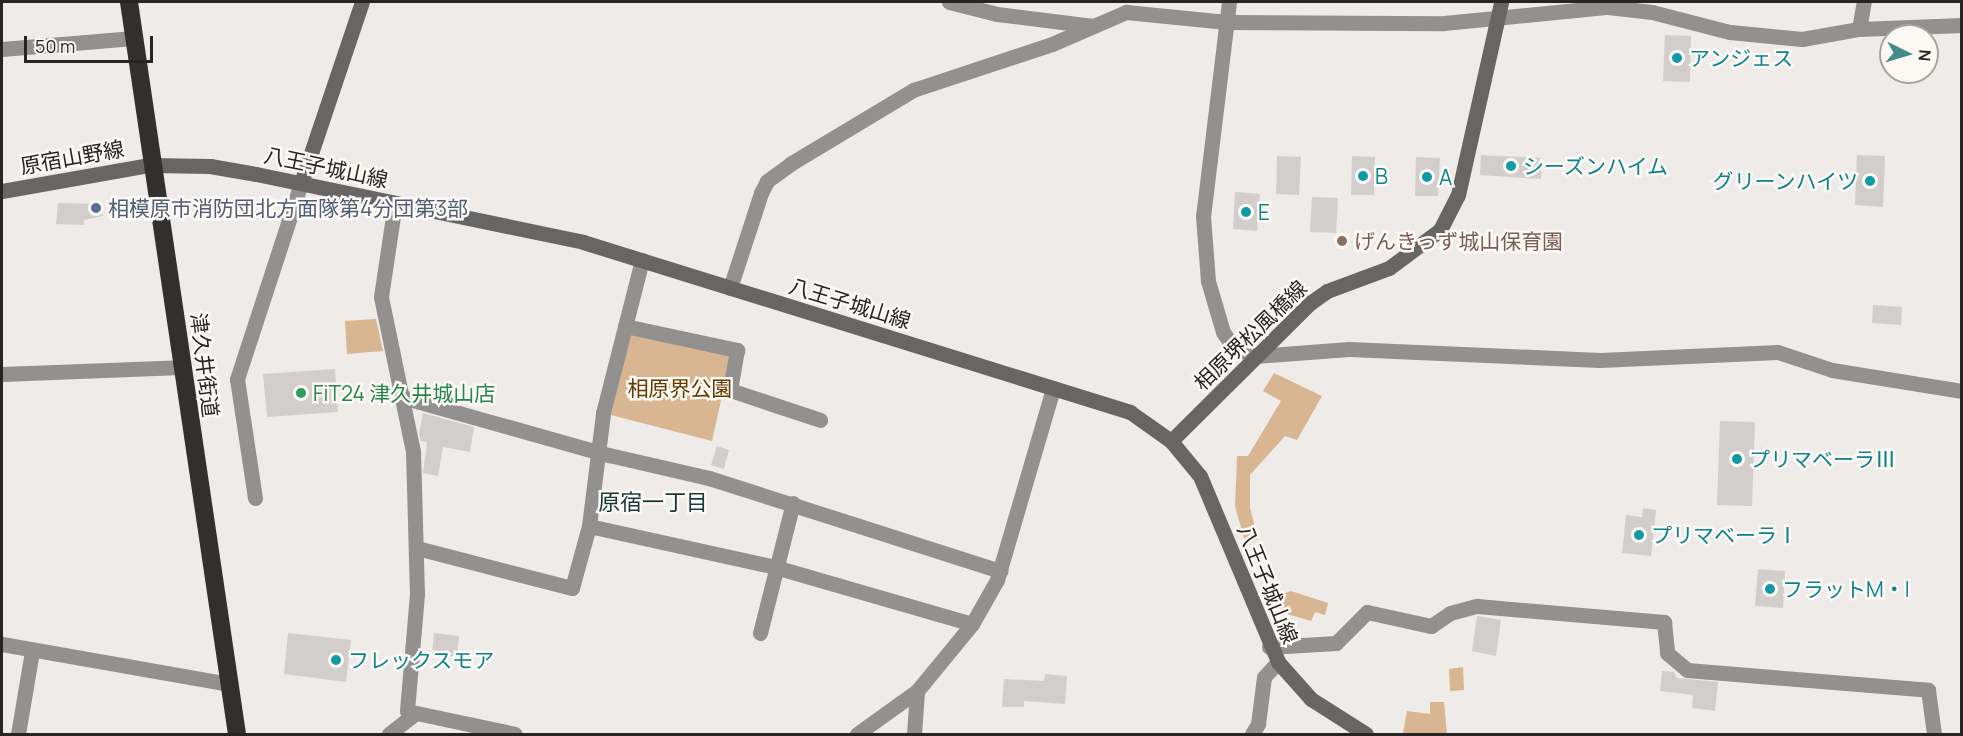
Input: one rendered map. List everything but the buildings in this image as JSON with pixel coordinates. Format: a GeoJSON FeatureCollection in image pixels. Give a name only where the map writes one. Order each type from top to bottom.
{"type":"FeatureCollection","features":[{"type":"Feature","properties":{"kind":"highway","name":"津久井街道"},"geometry":{"type":"LineString","coordinates":[[129,2],[150,165],[237,735]]}},
{"type":"Feature","properties":{"kind":"main road"},"geometry":{"type":"LineString","coordinates":[[301,183],[362,2]]}},
{"type":"Feature","properties":{"kind":"main road","name":"相原堺松風橋線"},"geometry":{"type":"LineString","coordinates":[[1171,441],[1255,356],[1327,291],[1389,268],[1440,230],[1458,195],[1499,9]]}},
{"type":"Feature","properties":{"kind":"main road","name":"八王子城山線"},"geometry":{"type":"LineString","coordinates":[[150,165],[210,166],[582,242],[1130,412],[1171,441],[1208,490],[1269,646],[1278,662],[1311,699],[1366,735]]}},
{"type":"Feature","properties":{"kind":"main road","name":"原宿山野線"},"geometry":{"type":"LineString","coordinates":[[2,191],[150,165]]}},
{"type":"Feature","properties":{"kind":"street"},"geometry":{"type":"LineString","coordinates":[[950,2],[997,14],[1093,26]]}},
{"type":"Feature","properties":{"kind":"street"},"geometry":{"type":"LineString","coordinates":[[1229,2],[1208,147],[1204,246],[1208,281],[1223,332],[1233,347],[1255,356],[1338,349],[1600,360],[1778,352],[1832,370],[1962,391]]}},
{"type":"Feature","properties":{"kind":"street"},"geometry":{"type":"LineString","coordinates":[[1859,29],[1864,2]]}},
{"type":"Feature","properties":{"kind":"street"},"geometry":{"type":"LineString","coordinates":[[730,288],[754,209],[767,181],[777,173],[913,90],[1093,26],[1140,6],[1227,22],[1444,23],[1499,9],[1608,7],[1782,38],[1859,29],[1962,25]]}},
{"type":"Feature","properties":{"kind":"street"},"geometry":{"type":"LineString","coordinates":[[2,49],[134,38]]}},
{"type":"Feature","properties":{"kind":"street"},"geometry":{"type":"LineString","coordinates":[[255,498],[237,379],[301,183]]}},
{"type":"Feature","properties":{"kind":"street"},"geometry":{"type":"LineString","coordinates":[[395,203],[381,297],[413,451],[417,548],[407,711],[413,716],[486,732],[515,735]]}},
{"type":"Feature","properties":{"kind":"street"},"geometry":{"type":"LineString","coordinates":[[417,548],[569,589],[574,585],[589,526],[599,450],[625,326],[642,260]]}},
{"type":"Feature","properties":{"kind":"street"},"geometry":{"type":"LineString","coordinates":[[625,326],[738,350],[730,390],[819,420]]}},
{"type":"Feature","properties":{"kind":"street"},"geometry":{"type":"LineString","coordinates":[[2,374],[181,367]]}},
{"type":"Feature","properties":{"kind":"street"},"geometry":{"type":"LineString","coordinates":[[857,735],[917,691],[972,624],[1001,571],[1053,388]]}},
{"type":"Feature","properties":{"kind":"street"},"geometry":{"type":"LineString","coordinates":[[402,397],[793,503],[1001,571]]}},
{"type":"Feature","properties":{"kind":"street"},"geometry":{"type":"LineString","coordinates":[[760,633],[793,503]]}},
{"type":"Feature","properties":{"kind":"street"},"geometry":{"type":"LineString","coordinates":[[589,526],[775,567],[972,624]]}},
{"type":"Feature","properties":{"kind":"street"},"geometry":{"type":"LineString","coordinates":[[1269,646],[1336,643],[1367,612],[1431,626],[1450,613],[1477,606],[1664,622],[1667,653],[1687,670],[1928,690],[1934,735]]}},
{"type":"Feature","properties":{"kind":"street"},"geometry":{"type":"LineString","coordinates":[[2,644],[229,684]]}},
{"type":"Feature","properties":{"kind":"street"},"geometry":{"type":"LineString","coordinates":[[18,735],[32,651]]}},
{"type":"Feature","properties":{"kind":"street"},"geometry":{"type":"LineString","coordinates":[[1252,735],[1258,724],[1264,677],[1278,662]]}},
{"type":"Feature","properties":{"kind":"street"},"geometry":{"type":"LineString","coordinates":[[914,735],[917,691]]}},
{"type":"Feature","properties":{"kind":"street"},"geometry":{"type":"LineString","coordinates":[[389,735],[413,716]]}},
{"type":"Feature","properties":{"kind":"green space"},"geometry":{"type":"Polygon","coordinates":[[[376,319],[383,351],[347,354],[345,321],[376,319]]]}},
{"type":"Feature","properties":{"kind":"green space","name":"相原界公園"},"geometry":{"type":"Polygon","coordinates":[[[630,334],[731,355],[712,441],[611,415],[630,334]]]}},
{"type":"Feature","properties":{"kind":"green space"},"geometry":{"type":"Polygon","coordinates":[[[1274,373],[1322,396],[1297,440],[1285,436],[1250,475],[1250,508],[1258,539],[1246,545],[1235,506],[1237,456],[1248,456],[1281,401],[1263,391],[1274,373]]]}},
{"type":"Feature","properties":{"kind":"green space"},"geometry":{"type":"Polygon","coordinates":[[[1291,591],[1328,603],[1325,615],[1315,612],[1311,621],[1281,612],[1285,593],[1291,591]]]}},
{"type":"Feature","properties":{"kind":"green space"},"geometry":{"type":"Polygon","coordinates":[[[1463,667],[1464,690],[1450,691],[1449,669],[1463,667]]]}},
{"type":"Feature","properties":{"kind":"green space"},"geometry":{"type":"Polygon","coordinates":[[[1430,702],[1444,702],[1447,734],[1403,733],[1407,711],[1430,714],[1430,702]]]}},
{"type":"Feature","properties":{"kind":"place","name":"アンジェス"},"geometry":{"type":"Point","coordinates":[1677,58]}},
{"type":"Feature","properties":{"kind":"place","name":"シーズンハイム"},"geometry":{"type":"Point","coordinates":[1511,166]}},
{"type":"Feature","properties":{"kind":"place","name":"B"},"geometry":{"type":"Point","coordinates":[1363,176]}},
{"type":"Feature","properties":{"kind":"place","name":"A"},"geometry":{"type":"Point","coordinates":[1427,177]}},
{"type":"Feature","properties":{"kind":"place","name":"グリーンハイツ"},"geometry":{"type":"Point","coordinates":[1870,181]}},
{"type":"Feature","properties":{"kind":"place","name":"相模原市消防団北方面隊第4分団第3部"},"geometry":{"type":"Point","coordinates":[96,208]}},
{"type":"Feature","properties":{"kind":"place","name":"E"},"geometry":{"type":"Point","coordinates":[1246,212]}},
{"type":"Feature","properties":{"kind":"place","name":"げんきっず城山保育園"},"geometry":{"type":"Point","coordinates":[1342,241]}},
{"type":"Feature","properties":{"kind":"place","name":"FiT24 津久井城山店"},"geometry":{"type":"Point","coordinates":[301,393]}},
{"type":"Feature","properties":{"kind":"place","name":"プリマベーラⅢ"},"geometry":{"type":"Point","coordinates":[1737,459]}},
{"type":"Feature","properties":{"kind":"place","name":"プリマベーラⅠ"},"geometry":{"type":"Point","coordinates":[1639,535]}},
{"type":"Feature","properties":{"kind":"place","name":"フラットM・I"},"geometry":{"type":"Point","coordinates":[1770,589]}},
{"type":"Feature","properties":{"kind":"place","name":"フレックスモア"},"geometry":{"type":"Point","coordinates":[336,660]}},
{"type":"Feature","properties":{"kind":"district","name":"原宿一丁目"},"geometry":{"type":"Point","coordinates":[653,503]}}]}
